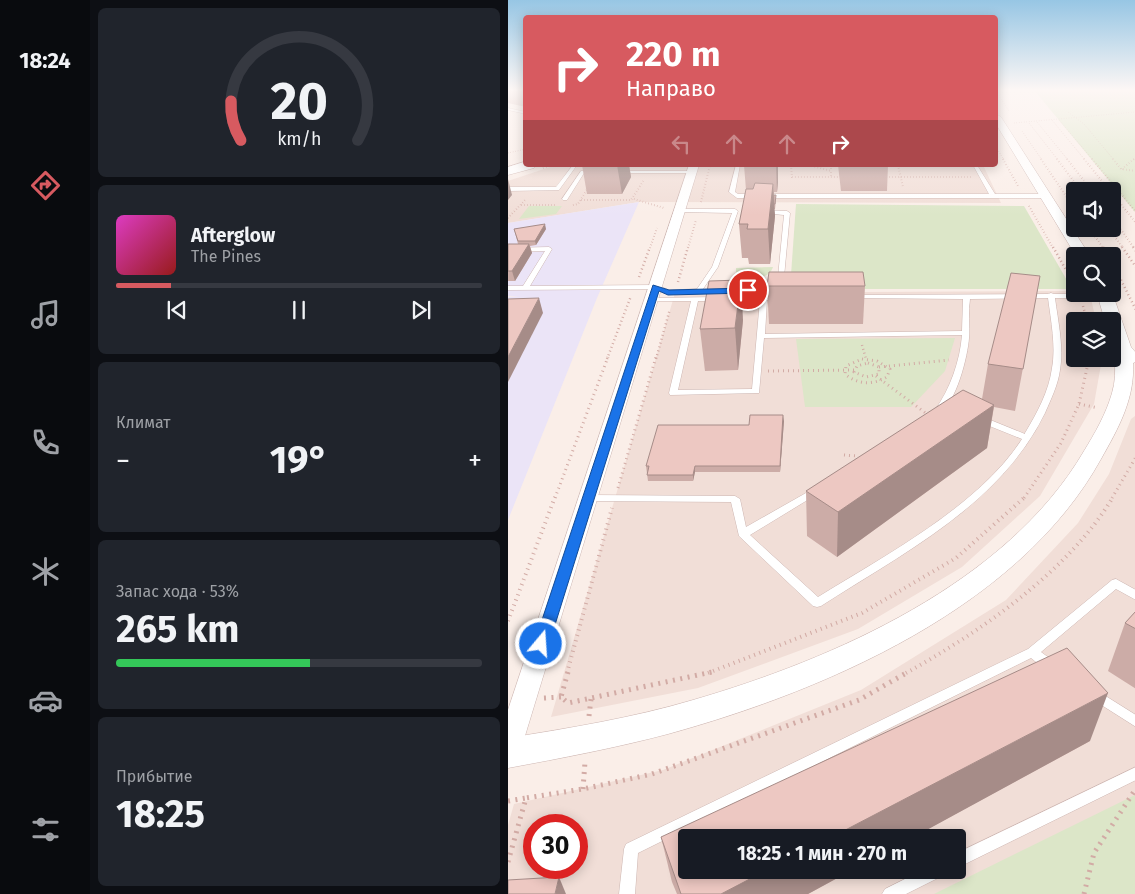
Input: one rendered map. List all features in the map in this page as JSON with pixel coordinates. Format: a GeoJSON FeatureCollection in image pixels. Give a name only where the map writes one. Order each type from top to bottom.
{"type":"FeatureCollection","features":[{"type":"Feature","properties":{"kind":"main road"},"geometry":{"type":"LineString","coordinates":[[508,161],[523,157]]}},
{"type":"Feature","properties":{"kind":"main road"},"geometry":{"type":"LineString","coordinates":[[508,171],[523,167]]}},
{"type":"Feature","properties":{"kind":"street"},"geometry":{"type":"LineString","coordinates":[[1003,132],[1077,247]]}},
{"type":"Feature","properties":{"kind":"street"},"geometry":{"type":"LineString","coordinates":[[508,748],[655,293],[671,210],[693,168]]}},
{"type":"Feature","properties":{"kind":"street"},"geometry":{"type":"LineString","coordinates":[[508,753],[654,725],[717,706],[794,678],[873,642],[945,602],[986,574],[1032,534],[1069,495],[1097,453],[1115,412],[1129,357],[1109,302]]}},
{"type":"Feature","properties":{"kind":"lane"},"geometry":{"type":"LineString","coordinates":[[508,189],[557,189],[574,167]]}},
{"type":"Feature","properties":{"kind":"lane"},"geometry":{"type":"LineString","coordinates":[[738,167],[732,192],[737,196],[1045,196]]}},
{"type":"Feature","properties":{"kind":"lane"},"geometry":{"type":"LineString","coordinates":[[976,167],[993,196],[988,196]]}},
{"type":"Feature","properties":{"kind":"lane"},"geometry":{"type":"LineString","coordinates":[[615,172],[693,168]]}},
{"type":"Feature","properties":{"kind":"lane"},"geometry":{"type":"LineString","coordinates":[[565,202],[583,172],[599,172]]}},
{"type":"Feature","properties":{"kind":"lane"},"geometry":{"type":"LineString","coordinates":[[671,210],[744,212]]}},
{"type":"Feature","properties":{"kind":"lane"},"geometry":{"type":"LineString","coordinates":[[699,291],[715,267],[735,211]]}},
{"type":"Feature","properties":{"kind":"lane"},"geometry":{"type":"LineString","coordinates":[[727,290],[765,290],[776,285],[782,277],[787,213],[752,212]]}},
{"type":"Feature","properties":{"kind":"lane"},"geometry":{"type":"LineString","coordinates":[[508,250],[549,249],[525,288]]}},
{"type":"Feature","properties":{"kind":"lane"},"geometry":{"type":"LineString","coordinates":[[508,288],[635,287],[655,293],[695,299],[784,298]]}},
{"type":"Feature","properties":{"kind":"lane"},"geometry":{"type":"LineString","coordinates":[[655,293],[709,290]]}},
{"type":"Feature","properties":{"kind":"lane"},"geometry":{"type":"LineString","coordinates":[[589,498],[735,499],[743,534],[817,603],[930,529],[971,498],[1008,464],[1026,438],[1046,400],[1057,370],[1051,295]]}},
{"type":"Feature","properties":{"kind":"lane"},"geometry":{"type":"LineString","coordinates":[[842,298],[1066,295]]}},
{"type":"Feature","properties":{"kind":"lane"},"geometry":{"type":"LineString","coordinates":[[932,417],[949,407],[966,333],[967,296]]}},
{"type":"Feature","properties":{"kind":"lane"},"geometry":{"type":"LineString","coordinates":[[695,299],[673,393],[756,391],[764,298]]}},
{"type":"Feature","properties":{"kind":"lane"},"geometry":{"type":"LineString","coordinates":[[761,336],[966,333]]}},
{"type":"Feature","properties":{"kind":"lane"},"geometry":{"type":"LineString","coordinates":[[972,416],[1026,438]]}},
{"type":"Feature","properties":{"kind":"lane"},"geometry":{"type":"LineString","coordinates":[[743,534],[826,485]]}},
{"type":"Feature","properties":{"kind":"lane"},"geometry":{"type":"LineString","coordinates":[[627,894],[631,848],[1032,652],[1116,583],[1136,596]]}},
{"type":"Feature","properties":{"kind":"lane"},"geometry":{"type":"LineString","coordinates":[[1032,652],[1064,673]]}},
{"type":"Feature","properties":{"kind":"lane"},"geometry":{"type":"LineString","coordinates":[[1088,690],[1136,722]]}},
{"type":"Feature","properties":{"kind":"lane"},"geometry":{"type":"LineString","coordinates":[[966,857],[1136,773]]}},
{"type":"Feature","properties":{"kind":"lane"},"geometry":{"type":"LineString","coordinates":[[890,894],[921,879]]}},
{"type":"Feature","properties":{"kind":"path"},"geometry":{"type":"LineString","coordinates":[[1022,132],[1066,196]]}},
{"type":"Feature","properties":{"kind":"path"},"geometry":{"type":"LineString","coordinates":[[1036,132],[1074,182]]}},
{"type":"Feature","properties":{"kind":"path"},"geometry":{"type":"LineString","coordinates":[[1045,132],[1085,182]]}},
{"type":"Feature","properties":{"kind":"path"},"geometry":{"type":"LineString","coordinates":[[1062,132],[1103,182]]}},
{"type":"Feature","properties":{"kind":"path"},"geometry":{"type":"LineString","coordinates":[[1068,132],[1136,212]]}},
{"type":"Feature","properties":{"kind":"path"},"geometry":{"type":"LineString","coordinates":[[1090,132],[1121,169],[1136,171]]}},
{"type":"Feature","properties":{"kind":"path"},"geometry":{"type":"LineString","coordinates":[[508,154],[523,150]]}},
{"type":"Feature","properties":{"kind":"path"},"geometry":{"type":"LineString","coordinates":[[998,150],[1066,270]]}},
{"type":"Feature","properties":{"kind":"path"},"geometry":{"type":"LineString","coordinates":[[1121,169],[1136,158]]}},
{"type":"Feature","properties":{"kind":"path"},"geometry":{"type":"LineString","coordinates":[[676,292],[709,167]]}},
{"type":"Feature","properties":{"kind":"path"},"geometry":{"type":"LineString","coordinates":[[792,167],[792,177],[851,177]]}},
{"type":"Feature","properties":{"kind":"path"},"geometry":{"type":"LineString","coordinates":[[816,167],[831,171]]}},
{"type":"Feature","properties":{"kind":"path"},"geometry":{"type":"LineString","coordinates":[[830,167],[831,177]]}},
{"type":"Feature","properties":{"kind":"path"},"geometry":{"type":"LineString","coordinates":[[898,167],[906,196]]}},
{"type":"Feature","properties":{"kind":"path"},"geometry":{"type":"LineString","coordinates":[[634,199],[645,178],[642,177]]}},
{"type":"Feature","properties":{"kind":"path"},"geometry":{"type":"LineString","coordinates":[[881,177],[977,177]]}},
{"type":"Feature","properties":{"kind":"path"},"geometry":{"type":"LineString","coordinates":[[572,205],[578,204],[590,185]]}},
{"type":"Feature","properties":{"kind":"path"},"geometry":{"type":"LineString","coordinates":[[581,200],[634,199],[671,210]]}},
{"type":"Feature","properties":{"kind":"path"},"geometry":{"type":"LineString","coordinates":[[508,218],[521,205],[565,202]]}},
{"type":"Feature","properties":{"kind":"path"},"geometry":{"type":"LineString","coordinates":[[1121,204],[1136,222]]}},
{"type":"Feature","properties":{"kind":"path"},"geometry":{"type":"LineString","coordinates":[[1121,229],[1136,250]]}},
{"type":"Feature","properties":{"kind":"path"},"geometry":{"type":"LineString","coordinates":[[1115,237],[1136,268]]}},
{"type":"Feature","properties":{"kind":"path"},"geometry":{"type":"LineString","coordinates":[[1121,280],[1136,310]]}},
{"type":"Feature","properties":{"kind":"path"},"geometry":{"type":"LineString","coordinates":[[508,621],[635,287]]}},
{"type":"Feature","properties":{"kind":"path"},"geometry":{"type":"LineString","coordinates":[[860,335],[867,364]]}},
{"type":"Feature","properties":{"kind":"path"},"geometry":{"type":"LineString","coordinates":[[866,359],[876,360],[888,366],[890,373],[882,380],[868,383],[848,378],[844,370],[850,362],[866,359]]}},
{"type":"Feature","properties":{"kind":"path"},"geometry":{"type":"LineString","coordinates":[[854,370],[857,366],[867,364],[879,367],[960,359]]}},
{"type":"Feature","properties":{"kind":"path"},"geometry":{"type":"LineString","coordinates":[[876,376],[880,372],[879,367]]}},
{"type":"Feature","properties":{"kind":"path"},"geometry":{"type":"LineString","coordinates":[[758,371],[854,370],[861,377],[876,376],[932,417]]}},
{"type":"Feature","properties":{"kind":"path"},"geometry":{"type":"LineString","coordinates":[[854,387],[861,377]]}},
{"type":"Feature","properties":{"kind":"path"},"geometry":{"type":"LineString","coordinates":[[844,455],[857,456],[859,465]]}},
{"type":"Feature","properties":{"kind":"path"},"geometry":{"type":"LineString","coordinates":[[1084,894],[1094,853],[1136,789]]}},
{"type":"Feature","properties":{"kind":"path"},"geometry":{"type":"LineString","coordinates":[[508,800],[526,798]]}},
{"type":"Feature","properties":{"kind":"shaded area"},"geometry":{"type":"Polygon","coordinates":[[[550,167],[984,167],[1001,203],[639,202],[508,223],[508,181],[550,167]]]}},
{"type":"Feature","properties":{"kind":"shaded area"},"geometry":{"type":"Polygon","coordinates":[[[639,202],[597,298],[508,520],[508,297],[519,297],[508,296],[508,223],[639,202]]]}},
{"type":"Feature","properties":{"kind":"shaded area"},"geometry":{"type":"Polygon","coordinates":[[[1066,291],[1066,302],[1092,302],[1094,312],[1066,312],[1066,367],[1101,367],[1094,404],[1040,496],[962,567],[858,629],[698,688],[551,717],[675,293],[1066,291]]]}},
{"type":"Feature","properties":{"kind":"shaded area"},"geometry":{"type":"Polygon","coordinates":[[[1135,416],[1135,894],[508,894],[508,825],[514,804],[663,770],[861,690],[1006,600],[1078,523],[1109,474],[1131,419],[1135,416]]]}},
{"type":"Feature","properties":{"kind":"green space"},"geometry":{"type":"Polygon","coordinates":[[[1069,132],[1135,132],[1135,212],[1121,195],[1121,182],[1110,182],[1069,132]]]}},
{"type":"Feature","properties":{"kind":"green space"},"geometry":{"type":"Polygon","coordinates":[[[796,204],[1024,206],[1066,279],[1066,289],[790,289],[796,204]]]}},
{"type":"Feature","properties":{"kind":"green space"},"geometry":{"type":"Polygon","coordinates":[[[529,206],[562,206],[556,214],[519,219],[529,206]]]}},
{"type":"Feature","properties":{"kind":"green space"},"geometry":{"type":"Polygon","coordinates":[[[773,267],[767,275],[756,278],[745,277],[736,273],[736,268],[773,267]]]}},
{"type":"Feature","properties":{"kind":"green space"},"geometry":{"type":"Polygon","coordinates":[[[955,338],[945,371],[911,407],[805,407],[796,339],[955,338]]]}},
{"type":"Feature","properties":{"kind":"green space"},"geometry":{"type":"Polygon","coordinates":[[[1135,795],[1135,894],[934,894],[1135,795]]]}},
{"type":"Feature","properties":{"kind":"building"},"geometry":{"type":"Polygon","coordinates":[[[755,183],[773,184],[768,229],[747,229],[748,224],[739,224],[746,189],[753,189],[755,183]]]}},
{"type":"Feature","properties":{"kind":"building"},"geometry":{"type":"Polygon","coordinates":[[[545,224],[535,241],[518,241],[514,229],[545,224]]]}},
{"type":"Feature","properties":{"kind":"building"},"geometry":{"type":"Polygon","coordinates":[[[508,244],[529,244],[512,271],[508,271],[508,244]]]}},
{"type":"Feature","properties":{"kind":"building"},"geometry":{"type":"Polygon","coordinates":[[[769,272],[863,272],[865,286],[767,286],[769,272]]]}},
{"type":"Feature","properties":{"kind":"building"},"geometry":{"type":"Polygon","coordinates":[[[1011,273],[1040,276],[1023,369],[988,364],[1011,273]]]}},
{"type":"Feature","properties":{"kind":"building"},"geometry":{"type":"Polygon","coordinates":[[[741,280],[735,328],[700,329],[709,281],[741,280]]]}},
{"type":"Feature","properties":{"kind":"building"},"geometry":{"type":"Polygon","coordinates":[[[539,298],[508,357],[508,299],[539,298]]]}},
{"type":"Feature","properties":{"kind":"building"},"geometry":{"type":"Polygon","coordinates":[[[963,390],[994,405],[838,512],[806,491],[963,390]]]}},
{"type":"Feature","properties":{"kind":"building"},"geometry":{"type":"Polygon","coordinates":[[[750,415],[783,415],[780,466],[695,466],[693,475],[647,475],[649,466],[646,466],[658,425],[749,425],[750,415]]]}},
{"type":"Feature","properties":{"kind":"building"},"geometry":{"type":"Polygon","coordinates":[[[1136,611],[1136,629],[1125,623],[1136,611]]]}},
{"type":"Feature","properties":{"kind":"building"},"geometry":{"type":"Polygon","coordinates":[[[1067,648],[1108,693],[847,829],[678,829],[1067,648]]]}},
{"type":"Feature","properties":{"kind":"building"},"geometry":{"type":"Polygon","coordinates":[[[678,829],[678,879],[750,879],[721,894],[681,894],[661,837],[678,829]]]}},
{"type":"Feature","properties":{"kind":"building"},"geometry":{"type":"Polygon","coordinates":[[[559,879],[555,894],[508,894],[508,880],[559,879]]]}},
{"type":"Feature","properties":{"kind":"route"},"geometry":{"type":"LineString","coordinates":[[541,644],[656,287],[668,292],[748,290]]}}]}
